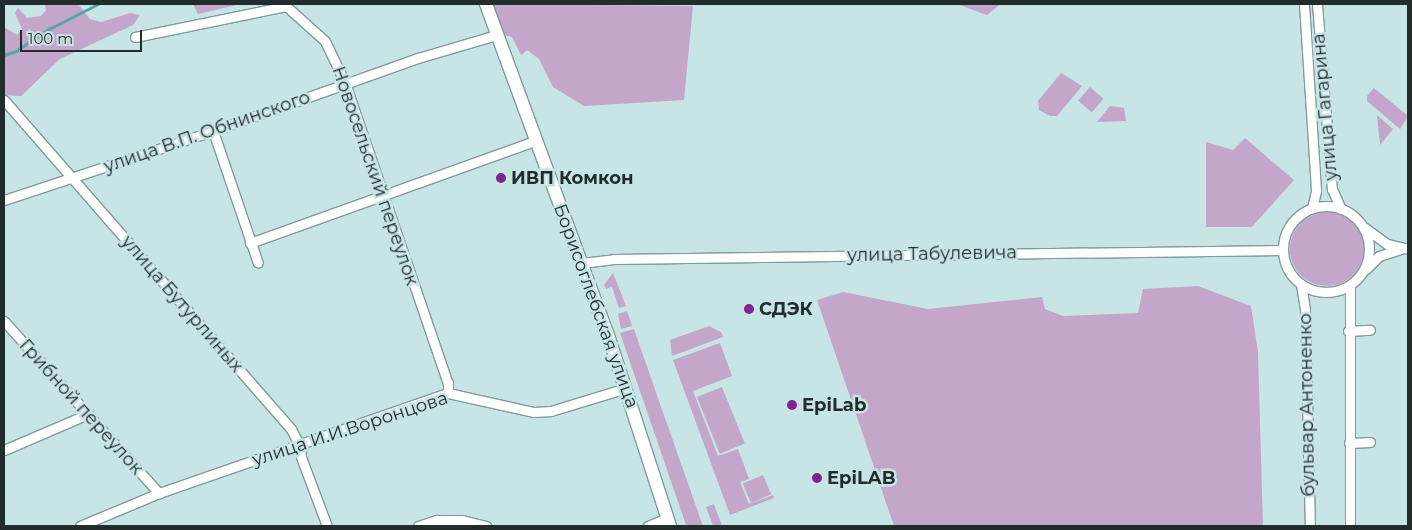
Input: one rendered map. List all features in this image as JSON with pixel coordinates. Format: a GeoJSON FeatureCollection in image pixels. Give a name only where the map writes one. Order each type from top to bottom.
{"type":"FeatureCollection","features":[{"type":"Feature","properties":{"kind":"street","name":"Борисоглебская улица"},"geometry":{"type":"LineString","coordinates":[[486,4],[582,263],[626,388],[669,522]]}},
{"type":"Feature","properties":{"kind":"street","name":"улица Гагарина"},"geometry":{"type":"LineString","coordinates":[[1304,4],[1316,191],[1312,209]]}},
{"type":"Feature","properties":{"kind":"street","name":"улица Гагарина"},"geometry":{"type":"LineString","coordinates":[[1316,4],[1332,189],[1341,209]]}},
{"type":"Feature","properties":{"kind":"street","name":"Новосельский переулок"},"geometry":{"type":"LineString","coordinates":[[136,37],[286,6],[325,41],[345,83],[448,383],[448,393]]}},
{"type":"Feature","properties":{"kind":"street","name":"улица В.П. Обнинского"},"geometry":{"type":"LineString","coordinates":[[4,200],[213,132],[345,83],[496,35]]}},
{"type":"Feature","properties":{"kind":"street","name":"улица Бутурлиных"},"geometry":{"type":"LineString","coordinates":[[4,100],[291,429],[300,446],[301,457],[327,526]]}},
{"type":"Feature","properties":{"kind":"street"},"geometry":{"type":"LineString","coordinates":[[213,132],[258,263]]}},
{"type":"Feature","properties":{"kind":"street"},"geometry":{"type":"LineString","coordinates":[[250,243],[536,141]]}},
{"type":"Feature","properties":{"kind":"street"},"geometry":{"type":"LineString","coordinates":[[1326,206],[1341,209],[1380,241],[1405,249],[1379,256],[1350,286],[1325,292],[1301,284],[1285,263],[1283,250],[1291,225],[1312,209],[1326,206]]}},
{"type":"Feature","properties":{"kind":"street"},"geometry":{"type":"LineString","coordinates":[[1362,225],[1369,253],[1364,271]]}},
{"type":"Feature","properties":{"kind":"street","name":"улица Табулевича"},"geometry":{"type":"LineString","coordinates":[[582,263],[614,259],[1283,250]]}},
{"type":"Feature","properties":{"kind":"street","name":"бульвар Антоненко"},"geometry":{"type":"LineString","coordinates":[[1301,284],[1305,310],[1310,526]]}},
{"type":"Feature","properties":{"kind":"street"},"geometry":{"type":"LineString","coordinates":[[1350,286],[1348,331],[1350,526]]}},
{"type":"Feature","properties":{"kind":"street","name":"Грибной переулок"},"geometry":{"type":"LineString","coordinates":[[4,321],[159,493]]}},
{"type":"Feature","properties":{"kind":"street"},"geometry":{"type":"LineString","coordinates":[[1348,331],[1370,330]]}},
{"type":"Feature","properties":{"kind":"street","name":"улица И.И.Воронцова"},"geometry":{"type":"LineString","coordinates":[[80,526],[159,493],[300,446],[448,393],[534,412],[551,411],[626,388]]}},
{"type":"Feature","properties":{"kind":"street"},"geometry":{"type":"LineString","coordinates":[[4,450],[88,414]]}},
{"type":"Feature","properties":{"kind":"street"},"geometry":{"type":"LineString","coordinates":[[1349,443],[1370,442]]}},
{"type":"Feature","properties":{"kind":"street"},"geometry":{"type":"LineString","coordinates":[[418,526],[437,520],[462,520],[486,526]]}},
{"type":"Feature","properties":{"kind":"street"},"geometry":{"type":"LineString","coordinates":[[648,526],[669,522]]}},
{"type":"Feature","properties":{"kind":"shaded area"},"geometry":{"type":"Polygon","coordinates":[[[45,4],[78,4],[90,19],[101,22],[130,13],[140,15],[133,25],[60,59],[21,96],[4,95],[4,27],[17,35],[22,29],[15,13],[18,8],[27,18],[41,16],[46,10],[45,4]]]}},
{"type":"Feature","properties":{"kind":"shaded area"},"geometry":{"type":"Polygon","coordinates":[[[193,4],[241,4],[198,14],[193,4]]]}},
{"type":"Feature","properties":{"kind":"shaded area"},"geometry":{"type":"Polygon","coordinates":[[[489,4],[693,6],[684,100],[584,106],[553,87],[539,59],[527,50],[521,55],[512,37],[501,34],[489,4]]]}},
{"type":"Feature","properties":{"kind":"shaded area"},"geometry":{"type":"Polygon","coordinates":[[[957,4],[1001,4],[987,15],[957,4]]]}},
{"type":"Feature","properties":{"kind":"shaded area"},"geometry":{"type":"Polygon","coordinates":[[[1061,73],[1082,86],[1057,116],[1050,116],[1039,110],[1038,101],[1061,73]]]}},
{"type":"Feature","properties":{"kind":"shaded area"},"geometry":{"type":"Polygon","coordinates":[[[1090,87],[1104,99],[1092,112],[1078,101],[1090,87]]]}},
{"type":"Feature","properties":{"kind":"shaded area"},"geometry":{"type":"Polygon","coordinates":[[[1374,88],[1408,116],[1400,129],[1367,101],[1367,96],[1374,88]]]}},
{"type":"Feature","properties":{"kind":"shaded area"},"geometry":{"type":"Polygon","coordinates":[[[1110,106],[1124,108],[1126,121],[1097,122],[1110,106]]]}},
{"type":"Feature","properties":{"kind":"shaded area"},"geometry":{"type":"Polygon","coordinates":[[[1377,115],[1393,129],[1380,145],[1377,115]]]}},
{"type":"Feature","properties":{"kind":"shaded area"},"geometry":{"type":"Polygon","coordinates":[[[1245,138],[1294,180],[1252,227],[1206,227],[1206,142],[1233,150],[1245,138]]]}},
{"type":"Feature","properties":{"kind":"shaded area"},"geometry":{"type":"Polygon","coordinates":[[[1327,212],[1348,218],[1358,228],[1364,249],[1358,270],[1348,280],[1327,286],[1306,280],[1296,270],[1290,249],[1296,228],[1306,218],[1327,212]]]}},
{"type":"Feature","properties":{"kind":"shaded area"},"geometry":{"type":"Polygon","coordinates":[[[613,273],[626,306],[619,308],[612,287],[606,289],[604,285],[613,273]]]}},
{"type":"Feature","properties":{"kind":"shaded area"},"geometry":{"type":"Polygon","coordinates":[[[1198,286],[1251,306],[1258,352],[1263,526],[894,526],[817,300],[843,292],[928,309],[1042,297],[1045,309],[1063,316],[1138,313],[1143,289],[1198,286]]]}},
{"type":"Feature","properties":{"kind":"shaded area"},"geometry":{"type":"Polygon","coordinates":[[[627,311],[632,326],[621,329],[618,314],[627,311]]]}},
{"type":"Feature","properties":{"kind":"shaded area"},"geometry":{"type":"Polygon","coordinates":[[[709,326],[721,332],[723,337],[672,356],[670,340],[709,326]]]}},
{"type":"Feature","properties":{"kind":"shaded area"},"geometry":{"type":"Polygon","coordinates":[[[634,329],[703,526],[686,525],[620,333],[634,329]]]}},
{"type":"Feature","properties":{"kind":"shaded area"},"geometry":{"type":"Polygon","coordinates":[[[720,343],[732,376],[693,391],[718,456],[738,449],[749,479],[740,482],[749,504],[773,495],[774,498],[730,515],[673,360],[720,343]]]}},
{"type":"Feature","properties":{"kind":"shaded area"},"geometry":{"type":"Polygon","coordinates":[[[722,387],[745,444],[720,454],[697,397],[722,387]]]}},
{"type":"Feature","properties":{"kind":"shaded area"},"geometry":{"type":"Polygon","coordinates":[[[763,475],[771,494],[751,503],[743,484],[763,475]]]}},
{"type":"Feature","properties":{"kind":"shaded area"},"geometry":{"type":"Polygon","coordinates":[[[714,504],[722,526],[713,526],[706,507],[714,504]]]}},
{"type":"Feature","properties":{"kind":"waterway"},"geometry":{"type":"LineString","coordinates":[[4,55],[16,51],[49,29],[98,4]]}},
{"type":"Feature","properties":{"kind":"place","name":"ИВП Комкон"},"geometry":{"type":"Point","coordinates":[501,178]}},
{"type":"Feature","properties":{"kind":"place","name":"СДЭК"},"geometry":{"type":"Point","coordinates":[749,309]}},
{"type":"Feature","properties":{"kind":"place","name":"EpiLab"},"geometry":{"type":"Point","coordinates":[792,405]}},
{"type":"Feature","properties":{"kind":"place","name":"EpiLAB"},"geometry":{"type":"Point","coordinates":[817,478]}}]}
